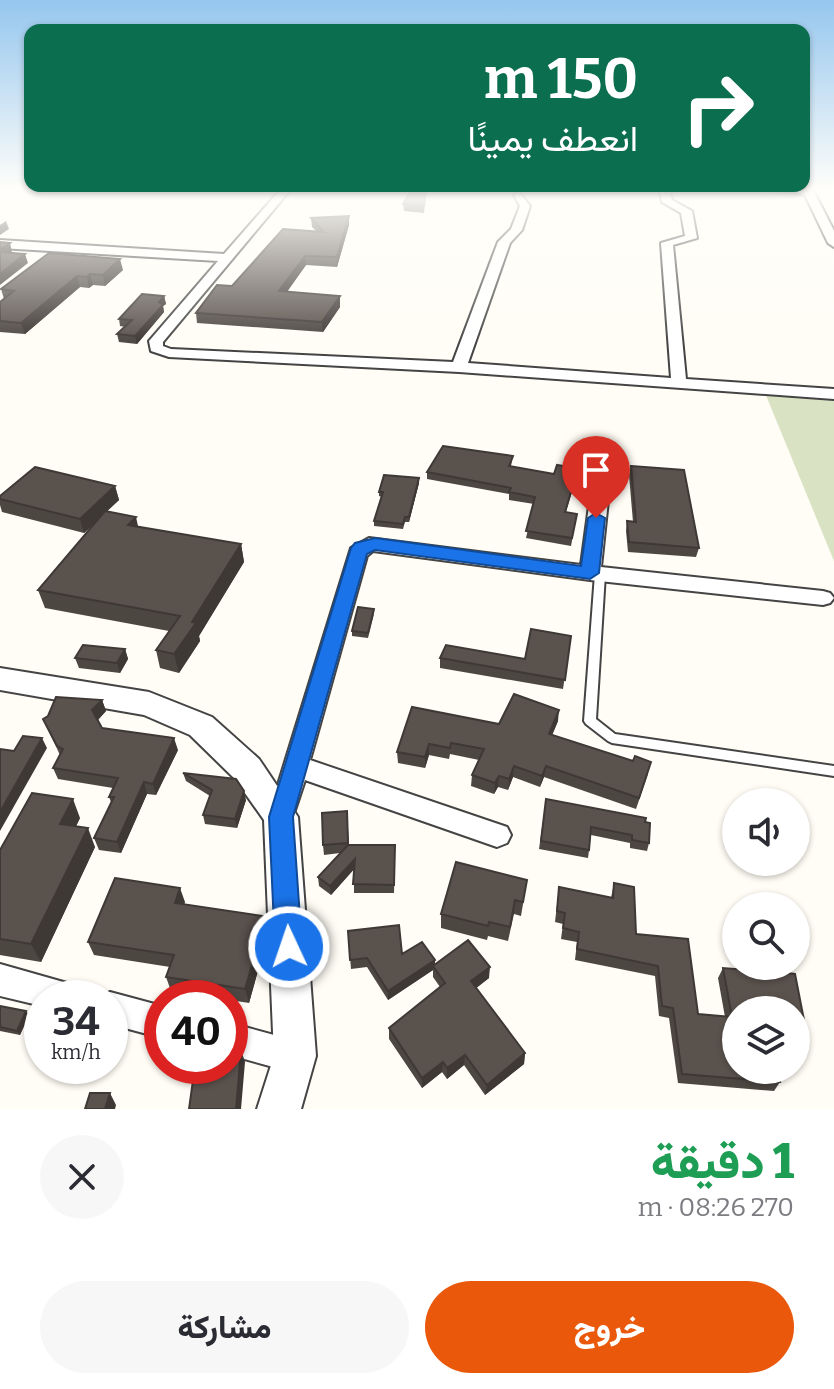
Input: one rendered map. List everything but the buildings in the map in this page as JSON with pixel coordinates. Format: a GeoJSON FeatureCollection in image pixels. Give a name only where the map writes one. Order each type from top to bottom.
{"type":"FeatureCollection","features":[{"type":"Feature","properties":{"kind":"street"},"geometry":{"type":"LineString","coordinates":[[239,241],[156,341],[156,348],[169,353],[459,367],[834,394]]}},
{"type":"Feature","properties":{"kind":"street"},"geometry":{"type":"LineString","coordinates":[[459,367],[505,241]]}},
{"type":"Feature","properties":{"kind":"street"},"geometry":{"type":"LineString","coordinates":[[678,241],[667,243],[679,382]]}},
{"type":"Feature","properties":{"kind":"street"},"geometry":{"type":"LineString","coordinates":[[0,244],[224,258]]}},
{"type":"Feature","properties":{"kind":"street"},"geometry":{"type":"LineString","coordinates":[[47,257],[59,248]]}},
{"type":"Feature","properties":{"kind":"street"},"geometry":{"type":"LineString","coordinates":[[595,574],[600,491]]}},
{"type":"Feature","properties":{"kind":"street"},"geometry":{"type":"LineString","coordinates":[[279,1109],[295,1056],[281,817],[362,547],[375,544],[595,574],[823,598]]}},
{"type":"Feature","properties":{"kind":"street"},"geometry":{"type":"LineString","coordinates":[[0,679],[149,704],[201,726],[247,769],[281,817]]}},
{"type":"Feature","properties":{"kind":"street"},"geometry":{"type":"LineString","coordinates":[[296,766],[497,835]]}},
{"type":"Feature","properties":{"kind":"street"},"geometry":{"type":"LineString","coordinates":[[0,980],[24,986]]}},
{"type":"Feature","properties":{"kind":"street"},"geometry":{"type":"LineString","coordinates":[[248,1044],[295,1056]]}},
{"type":"Feature","properties":{"kind":"lane"},"geometry":{"type":"LineString","coordinates":[[595,574],[590,721],[612,738],[834,771]]}},
{"type":"Feature","properties":{"kind":"green space"},"geometry":{"type":"Polygon","coordinates":[[[765,393],[834,398],[834,561],[765,393]]]}},
{"type":"Feature","properties":{"kind":"route"},"geometry":{"type":"LineString","coordinates":[[289,947],[281,817],[362,547],[375,544],[590,573],[596,518]]}}]}
